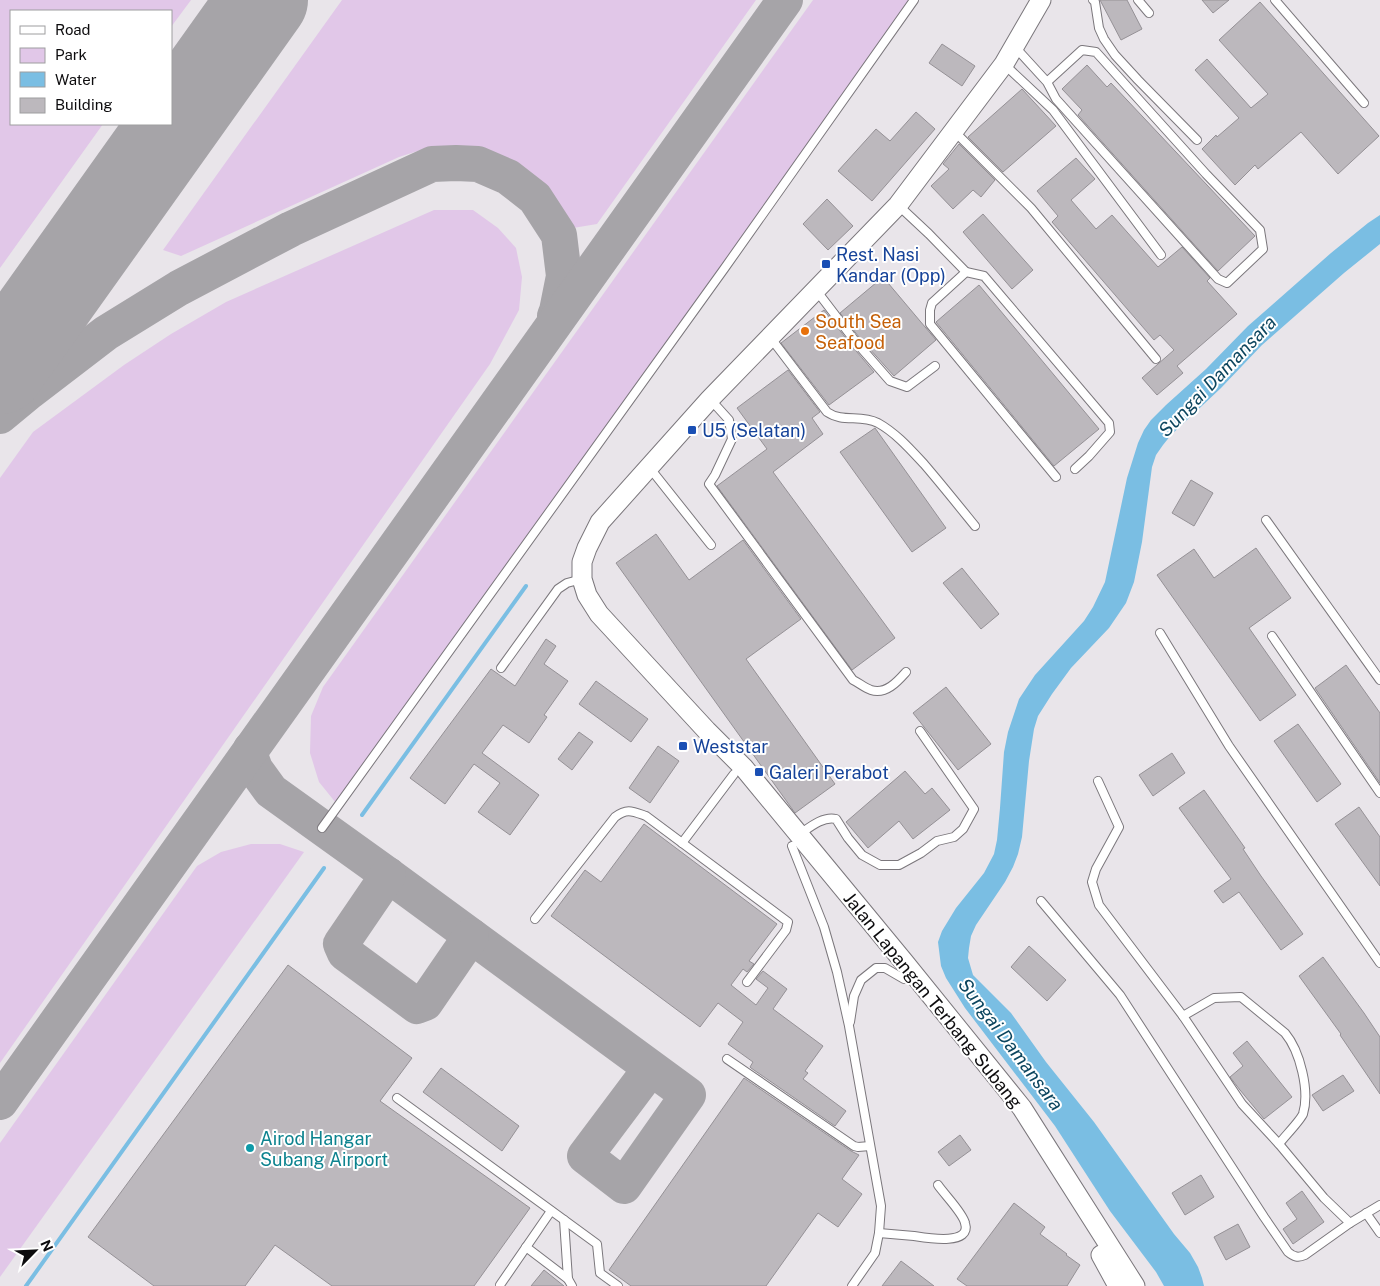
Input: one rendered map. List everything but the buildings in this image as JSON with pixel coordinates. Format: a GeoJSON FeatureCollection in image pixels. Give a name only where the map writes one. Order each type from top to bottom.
{"type":"FeatureCollection","features":[{"type":"Feature","properties":{"kind":"street","name":"Jalan Lapangan Terbang Subang"},"geometry":{"type":"LineString","coordinates":[[1041,0],[1004,64],[898,205],[710,399],[600,522],[582,562],[582,579],[587,595],[599,614],[707,731],[744,768],[796,840],[1018,1121],[1083,1223],[1118,1286]]}},
{"type":"Feature","properties":{"kind":"street","name":"Jalan Lapangan Terbang Subang"},"geometry":{"type":"LineString","coordinates":[[707,731],[734,774],[796,840],[1022,1108],[1135,1286]]}},
{"type":"Feature","properties":{"kind":"lane"},"geometry":{"type":"LineString","coordinates":[[322,828],[724,269],[914,0]]}},
{"type":"Feature","properties":{"kind":"lane"},"geometry":{"type":"LineString","coordinates":[[1138,0],[1149,13]]}},
{"type":"Feature","properties":{"kind":"lane"},"geometry":{"type":"LineString","coordinates":[[1275,0],[1364,103]]}},
{"type":"Feature","properties":{"kind":"lane"},"geometry":{"type":"LineString","coordinates":[[1095,1],[1099,28],[1115,55],[1197,140]]}},
{"type":"Feature","properties":{"kind":"lane"},"geometry":{"type":"LineString","coordinates":[[1015,46],[1047,82],[1056,99],[1218,279],[1227,283],[1263,249],[1260,230],[1206,174],[1096,52],[1082,50],[1047,82]]}},
{"type":"Feature","properties":{"kind":"lane"},"geometry":{"type":"LineString","coordinates":[[1004,64],[1054,110],[1161,255]]}},
{"type":"Feature","properties":{"kind":"lane"},"geometry":{"type":"LineString","coordinates":[[954,131],[1031,208],[1156,359]]}},
{"type":"Feature","properties":{"kind":"lane"},"geometry":{"type":"LineString","coordinates":[[898,205],[966,272],[984,276],[1109,423],[1110,432],[1075,469]]}},
{"type":"Feature","properties":{"kind":"lane"},"geometry":{"type":"LineString","coordinates":[[966,272],[932,303],[930,324],[1056,477]]}},
{"type":"Feature","properties":{"kind":"lane"},"geometry":{"type":"LineString","coordinates":[[816,290],[855,341],[890,381],[907,387],[935,366]]}},
{"type":"Feature","properties":{"kind":"lane"},"geometry":{"type":"LineString","coordinates":[[770,337],[827,412],[833,416],[844,418],[869,419],[892,432],[911,450],[975,526]]}},
{"type":"Feature","properties":{"kind":"lane"},"geometry":{"type":"LineString","coordinates":[[710,399],[729,420],[732,439],[709,484],[853,680],[871,690],[879,691],[893,686],[906,672]]}},
{"type":"Feature","properties":{"kind":"lane"},"geometry":{"type":"LineString","coordinates":[[649,467],[711,545]]}},
{"type":"Feature","properties":{"kind":"lane"},"geometry":{"type":"LineString","coordinates":[[1266,520],[1380,680]]}},
{"type":"Feature","properties":{"kind":"lane"},"geometry":{"type":"LineString","coordinates":[[501,668],[558,589],[567,583],[582,579]]}},
{"type":"Feature","properties":{"kind":"lane"},"geometry":{"type":"LineString","coordinates":[[1160,632],[1229,746],[1380,963]]}},
{"type":"Feature","properties":{"kind":"lane"},"geometry":{"type":"LineString","coordinates":[[1272,636],[1380,793]]}},
{"type":"Feature","properties":{"kind":"lane"},"geometry":{"type":"LineString","coordinates":[[796,840],[821,821],[831,818],[836,820],[862,855],[880,865],[899,865],[921,853],[937,841],[954,836],[963,829],[974,809],[920,731]]}},
{"type":"Feature","properties":{"kind":"lane"},"geometry":{"type":"LineString","coordinates":[[682,843],[734,774]]}},
{"type":"Feature","properties":{"kind":"lane"},"geometry":{"type":"LineString","coordinates":[[1098,781],[1119,826],[1096,869],[1092,882],[1099,905],[1183,1016],[1242,1104],[1279,1144],[1324,1198],[1350,1224]]}},
{"type":"Feature","properties":{"kind":"lane"},"geometry":{"type":"LineString","coordinates":[[535,919],[615,817],[621,812],[630,810],[646,816],[788,922],[786,930],[747,982]]}},
{"type":"Feature","properties":{"kind":"lane","name":"Jalan Lapangan Terbang Subang"},"geometry":{"type":"LineString","coordinates":[[796,840],[837,972],[851,1035],[881,1206],[880,1233],[875,1253],[852,1286]]}},
{"type":"Feature","properties":{"kind":"lane"},"geometry":{"type":"LineString","coordinates":[[1042,901],[1120,995],[1288,1252],[1298,1257],[1305,1255],[1380,1205]]}},
{"type":"Feature","properties":{"kind":"lane"},"geometry":{"type":"LineString","coordinates":[[849,1026],[854,996],[861,980],[876,968],[885,968],[904,979]]}},
{"type":"Feature","properties":{"kind":"lane"},"geometry":{"type":"LineString","coordinates":[[1183,1016],[1214,998],[1241,997],[1291,1039],[1302,1071],[1305,1098],[1302,1115],[1279,1144]]}},
{"type":"Feature","properties":{"kind":"lane"},"geometry":{"type":"LineString","coordinates":[[727,1059],[854,1146],[870,1146]]}},
{"type":"Feature","properties":{"kind":"lane"},"geometry":{"type":"LineString","coordinates":[[397,1098],[597,1244],[600,1273],[618,1286]]}},
{"type":"Feature","properties":{"kind":"lane"},"geometry":{"type":"LineString","coordinates":[[880,1233],[946,1240],[965,1233],[965,1220],[938,1185]]}},
{"type":"Feature","properties":{"kind":"lane"},"geometry":{"type":"LineString","coordinates":[[500,1286],[551,1210]]}},
{"type":"Feature","properties":{"kind":"lane"},"geometry":{"type":"LineString","coordinates":[[1366,1213],[1380,1233]]}},
{"type":"Feature","properties":{"kind":"lane"},"geometry":{"type":"LineString","coordinates":[[564,1220],[570,1283]]}},
{"type":"Feature","properties":{"kind":"lane"},"geometry":{"type":"LineString","coordinates":[[526,1247],[570,1283]]}},
{"type":"Feature","properties":{"kind":"green space"},"geometry":{"type":"Polygon","coordinates":[[[0,0],[191,0],[172,26],[172,10],[10,10],[10,125],[102,125],[0,268],[0,0]]]}},
{"type":"Feature","properties":{"kind":"green space"},"geometry":{"type":"Polygon","coordinates":[[[342,0],[756,0],[597,224],[573,228],[554,198],[529,173],[495,154],[458,148],[427,148],[399,157],[181,256],[163,250],[342,0]]]}},
{"type":"Feature","properties":{"kind":"green space"},"geometry":{"type":"Polygon","coordinates":[[[813,0],[911,0],[336,803],[319,782],[310,753],[311,716],[323,687],[813,0]]]}},
{"type":"Feature","properties":{"kind":"green space"},"geometry":{"type":"Polygon","coordinates":[[[434,210],[473,210],[498,228],[516,248],[522,277],[519,310],[490,364],[0,1063],[0,478],[33,432],[124,365],[171,334],[226,302],[434,210]]]}},
{"type":"Feature","properties":{"kind":"green space"},"geometry":{"type":"Polygon","coordinates":[[[251,844],[280,844],[304,852],[0,1277],[0,1143],[197,866],[221,852],[251,844]]]}},
{"type":"Feature","properties":{"kind":"water","name":"Sungai Damansara"},"geometry":{"type":"Polygon","coordinates":[[[1380,215],[1380,244],[1262,345],[1221,388],[1171,435],[1156,455],[1152,467],[1142,542],[1134,582],[1126,603],[1109,628],[1071,668],[1038,716],[1029,761],[1022,837],[1018,854],[1005,882],[976,925],[971,936],[968,958],[973,975],[1011,1013],[1046,1062],[1094,1122],[1174,1234],[1190,1253],[1198,1267],[1204,1286],[1164,1286],[1156,1272],[1110,1211],[1055,1126],[965,1008],[946,978],[941,966],[938,942],[942,931],[956,908],[984,873],[994,854],[997,840],[1004,752],[1008,732],[1019,699],[1035,675],[1084,621],[1105,582],[1127,478],[1144,430],[1166,405],[1206,369],[1248,326],[1331,253],[1380,215]]]}},
{"type":"Feature","properties":{"kind":"waterway"},"geometry":{"type":"LineString","coordinates":[[362,815],[526,586]]}},
{"type":"Feature","properties":{"kind":"waterway"},"geometry":{"type":"LineString","coordinates":[[26,1286],[324,868]]}},
{"type":"Feature","properties":{"kind":"taxiway"},"geometry":{"type":"LineString","coordinates":[[0,1102],[785,0]]}},
{"type":"Feature","properties":{"kind":"taxiway"},"geometry":{"type":"LineString","coordinates":[[0,416],[106,333],[179,288],[291,229],[432,164],[478,164],[508,177],[535,198],[559,235],[564,276],[555,316]]}},
{"type":"Feature","properties":{"kind":"taxiway"},"geometry":{"type":"LineString","coordinates":[[251,749],[251,758],[255,769],[271,791],[388,875],[688,1095],[624,1186],[585,1156],[651,1068]]}},
{"type":"Feature","properties":{"kind":"taxiway"},"geometry":{"type":"LineString","coordinates":[[388,875],[341,944],[345,953],[417,1006],[425,1003],[471,936]]}},
{"type":"Feature","properties":{"kind":"runway"},"geometry":{"type":"LineString","coordinates":[[0,369],[263,0]]}},
{"type":"Feature","properties":{"kind":"place","name":"Rest. Nasi Kandar (Opp)"},"geometry":{"type":"Point","coordinates":[826,264]}},
{"type":"Feature","properties":{"kind":"place","name":"South Sea Seafood"},"geometry":{"type":"Point","coordinates":[805,331]}},
{"type":"Feature","properties":{"kind":"place","name":"U5 (Selatan)"},"geometry":{"type":"Point","coordinates":[692,430]}},
{"type":"Feature","properties":{"kind":"place","name":"Weststar"},"geometry":{"type":"Point","coordinates":[683,746]}},
{"type":"Feature","properties":{"kind":"place","name":"Galeri Perabot"},"geometry":{"type":"Point","coordinates":[759,772]}},
{"type":"Feature","properties":{"kind":"place","name":"Airod Hangar Subang Airport"},"geometry":{"type":"Point","coordinates":[250,1148]}}]}
